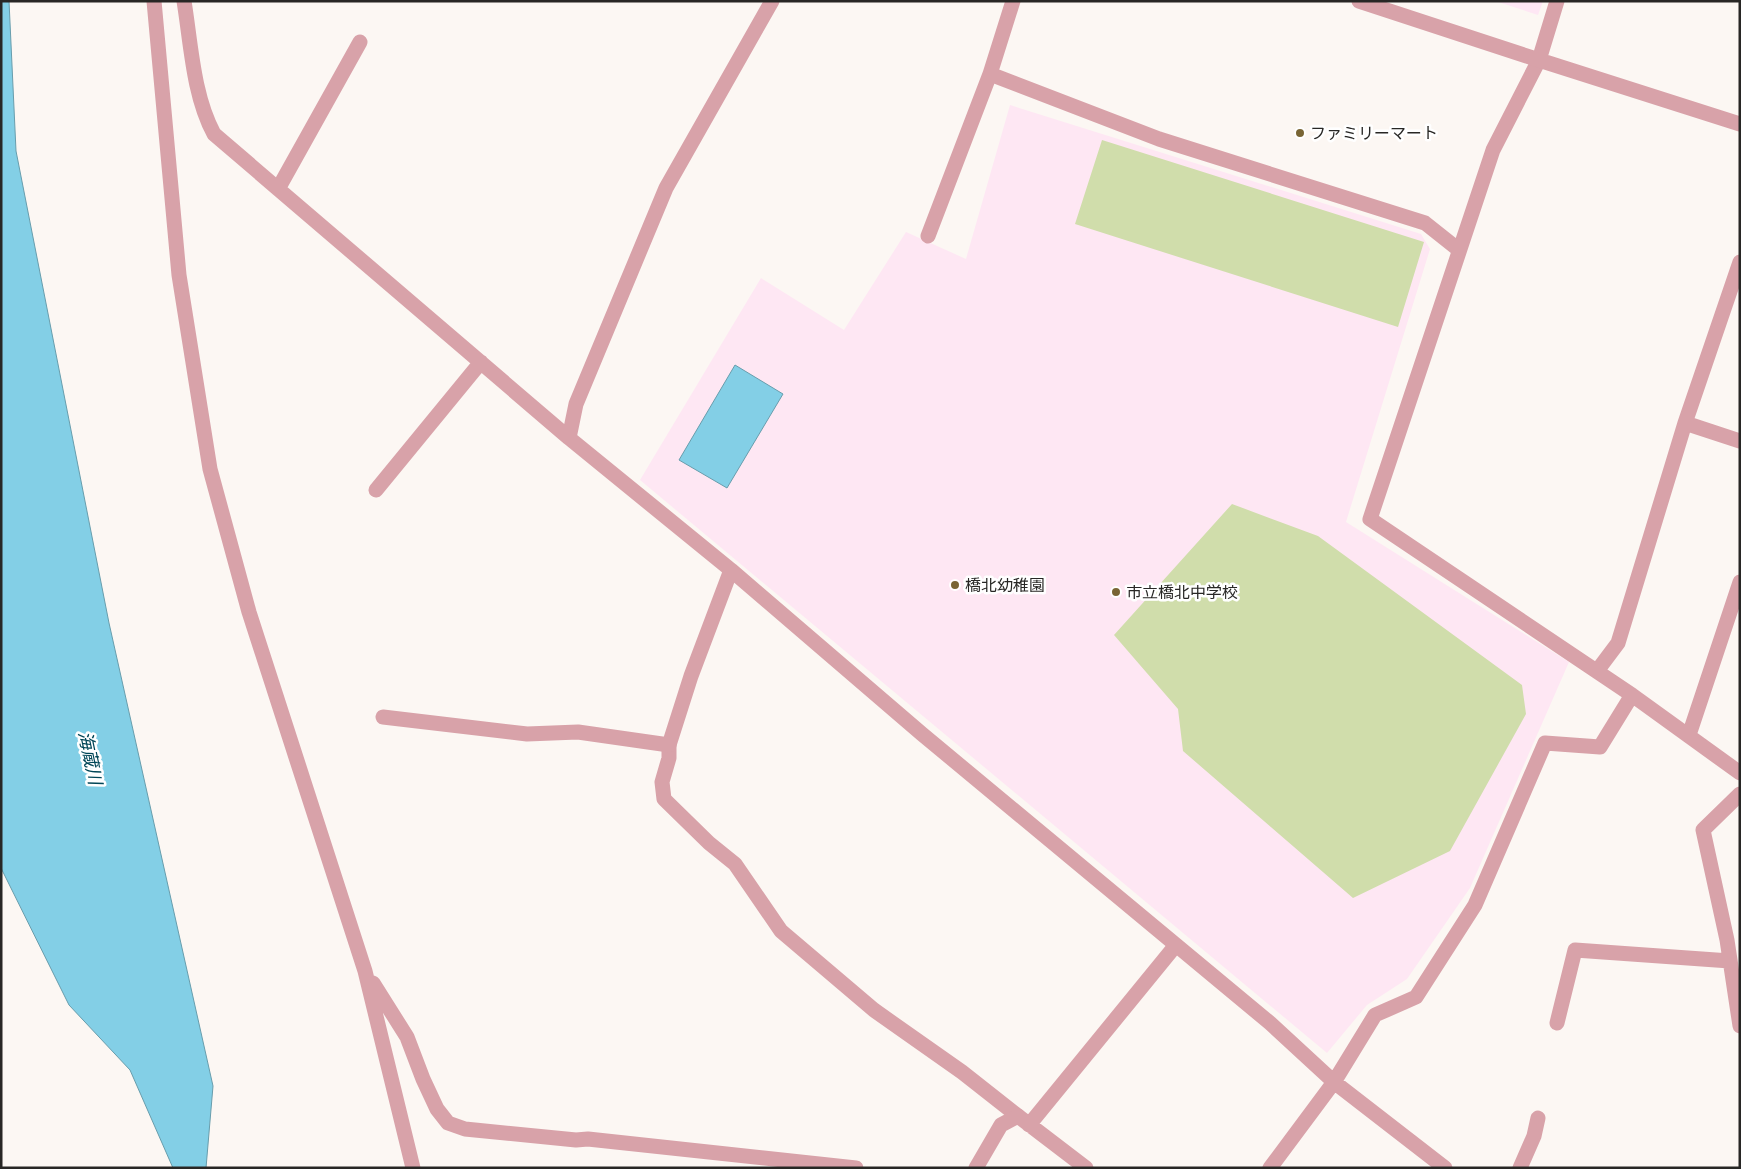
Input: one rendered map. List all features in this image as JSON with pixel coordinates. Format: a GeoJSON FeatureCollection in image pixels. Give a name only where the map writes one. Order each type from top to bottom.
{"type":"FeatureCollection","features":[{"type":"Feature","properties":{"kind":"street"},"geometry":{"type":"LineString","coordinates":[[154,1],[179,275],[210,469],[249,612],[366,971],[413,1168]]}},
{"type":"Feature","properties":{"kind":"street"},"geometry":{"type":"LineString","coordinates":[[184,1],[198,89],[207,121],[214,134],[569,438],[731,570],[922,734],[1270,1023],[1334,1082],[1445,1168]]}},
{"type":"Feature","properties":{"kind":"street"},"geometry":{"type":"LineString","coordinates":[[569,438],[576,404],[666,188],[772,1]]}},
{"type":"Feature","properties":{"kind":"street"},"geometry":{"type":"LineString","coordinates":[[928,236],[990,74],[1013,1]]}},
{"type":"Feature","properties":{"kind":"street"},"geometry":{"type":"LineString","coordinates":[[1359,1],[1740,124]]}},
{"type":"Feature","properties":{"kind":"street"},"geometry":{"type":"LineString","coordinates":[[1557,1],[1539,60],[1493,150],[1370,519],[1632,694],[1740,773]]}},
{"type":"Feature","properties":{"kind":"street"},"geometry":{"type":"LineString","coordinates":[[278,189],[360,42]]}},
{"type":"Feature","properties":{"kind":"street"},"geometry":{"type":"LineString","coordinates":[[990,74],[1159,139],[1425,223],[1459,250]]}},
{"type":"Feature","properties":{"kind":"street"},"geometry":{"type":"LineString","coordinates":[[1596,671],[1618,643],[1685,424],[1740,262]]}},
{"type":"Feature","properties":{"kind":"street"},"geometry":{"type":"LineString","coordinates":[[376,490],[480,362]]}},
{"type":"Feature","properties":{"kind":"street"},"geometry":{"type":"LineString","coordinates":[[1685,424],[1740,441]]}},
{"type":"Feature","properties":{"kind":"street"},"geometry":{"type":"LineString","coordinates":[[731,570],[690,676],[669,744],[669,758],[662,782],[664,799],[735,864],[781,931],[874,1010],[962,1072],[1086,1168]]}},
{"type":"Feature","properties":{"kind":"street"},"geometry":{"type":"LineString","coordinates":[[1689,736],[1740,582]]}},
{"type":"Feature","properties":{"kind":"street"},"geometry":{"type":"LineString","coordinates":[[1270,1168],[1334,1082],[1375,1015],[1416,997],[1475,905],[1546,743],[1600,747],[1632,694]]}},
{"type":"Feature","properties":{"kind":"street"},"geometry":{"type":"LineString","coordinates":[[383,717],[527,734],[578,732],[669,744]]}},
{"type":"Feature","properties":{"kind":"street"},"geometry":{"type":"LineString","coordinates":[[1740,794],[1702,830],[1727,940],[1740,1026]]}},
{"type":"Feature","properties":{"kind":"street"},"geometry":{"type":"LineString","coordinates":[[976,1168],[1002,1125],[1023,1121],[1176,946]]}},
{"type":"Feature","properties":{"kind":"street"},"geometry":{"type":"LineString","coordinates":[[1557,1023],[1575,950],[1730,961]]}},
{"type":"Feature","properties":{"kind":"street"},"geometry":{"type":"LineString","coordinates":[[366,971],[407,1037],[437,1109],[448,1122],[465,1129],[576,1140],[588,1138],[856,1168]]}},
{"type":"Feature","properties":{"kind":"street"},"geometry":{"type":"LineString","coordinates":[[1520,1168],[1534,1136],[1538,1118]]}},
{"type":"Feature","properties":{"kind":"shaded area"},"geometry":{"type":"Polygon","coordinates":[[[1495,1],[1543,1],[1538,15],[1495,1]]]}},
{"type":"Feature","properties":{"kind":"shaded area","name":"市立橋北中学校"},"geometry":{"type":"Polygon","coordinates":[[[1010,105],[1421,234],[1430,249],[1346,522],[1569,662],[1470,888],[1407,979],[1367,1005],[1327,1053],[640,480],[761,278],[844,330],[906,232],[966,259],[1010,105]]]}},
{"type":"Feature","properties":{"kind":"green space"},"geometry":{"type":"Polygon","coordinates":[[[1102,140],[1424,242],[1398,327],[1075,224],[1102,140]]]}},
{"type":"Feature","properties":{"kind":"green space"},"geometry":{"type":"Polygon","coordinates":[[[1232,504],[1318,536],[1522,685],[1526,714],[1450,851],[1353,898],[1183,751],[1178,709],[1114,635],[1232,504]]]}},
{"type":"Feature","properties":{"kind":"water","name":"海蔵川"},"geometry":{"type":"Polygon","coordinates":[[[1,1],[9,1],[16,151],[109,623],[213,1086],[206,1168],[173,1168],[130,1070],[69,1005],[1,868],[1,1]]]}},
{"type":"Feature","properties":{"kind":"water"},"geometry":{"type":"Polygon","coordinates":[[[735,365],[783,394],[727,488],[679,460],[735,365]]]}},
{"type":"Feature","properties":{"kind":"place","name":"ファミリーマート"},"geometry":{"type":"Point","coordinates":[1300,133]}},
{"type":"Feature","properties":{"kind":"place","name":"橋北幼稚園"},"geometry":{"type":"Point","coordinates":[955,585]}},
{"type":"Feature","properties":{"kind":"place","name":"市立橋北中学校"},"geometry":{"type":"Point","coordinates":[1116,592]}}]}
